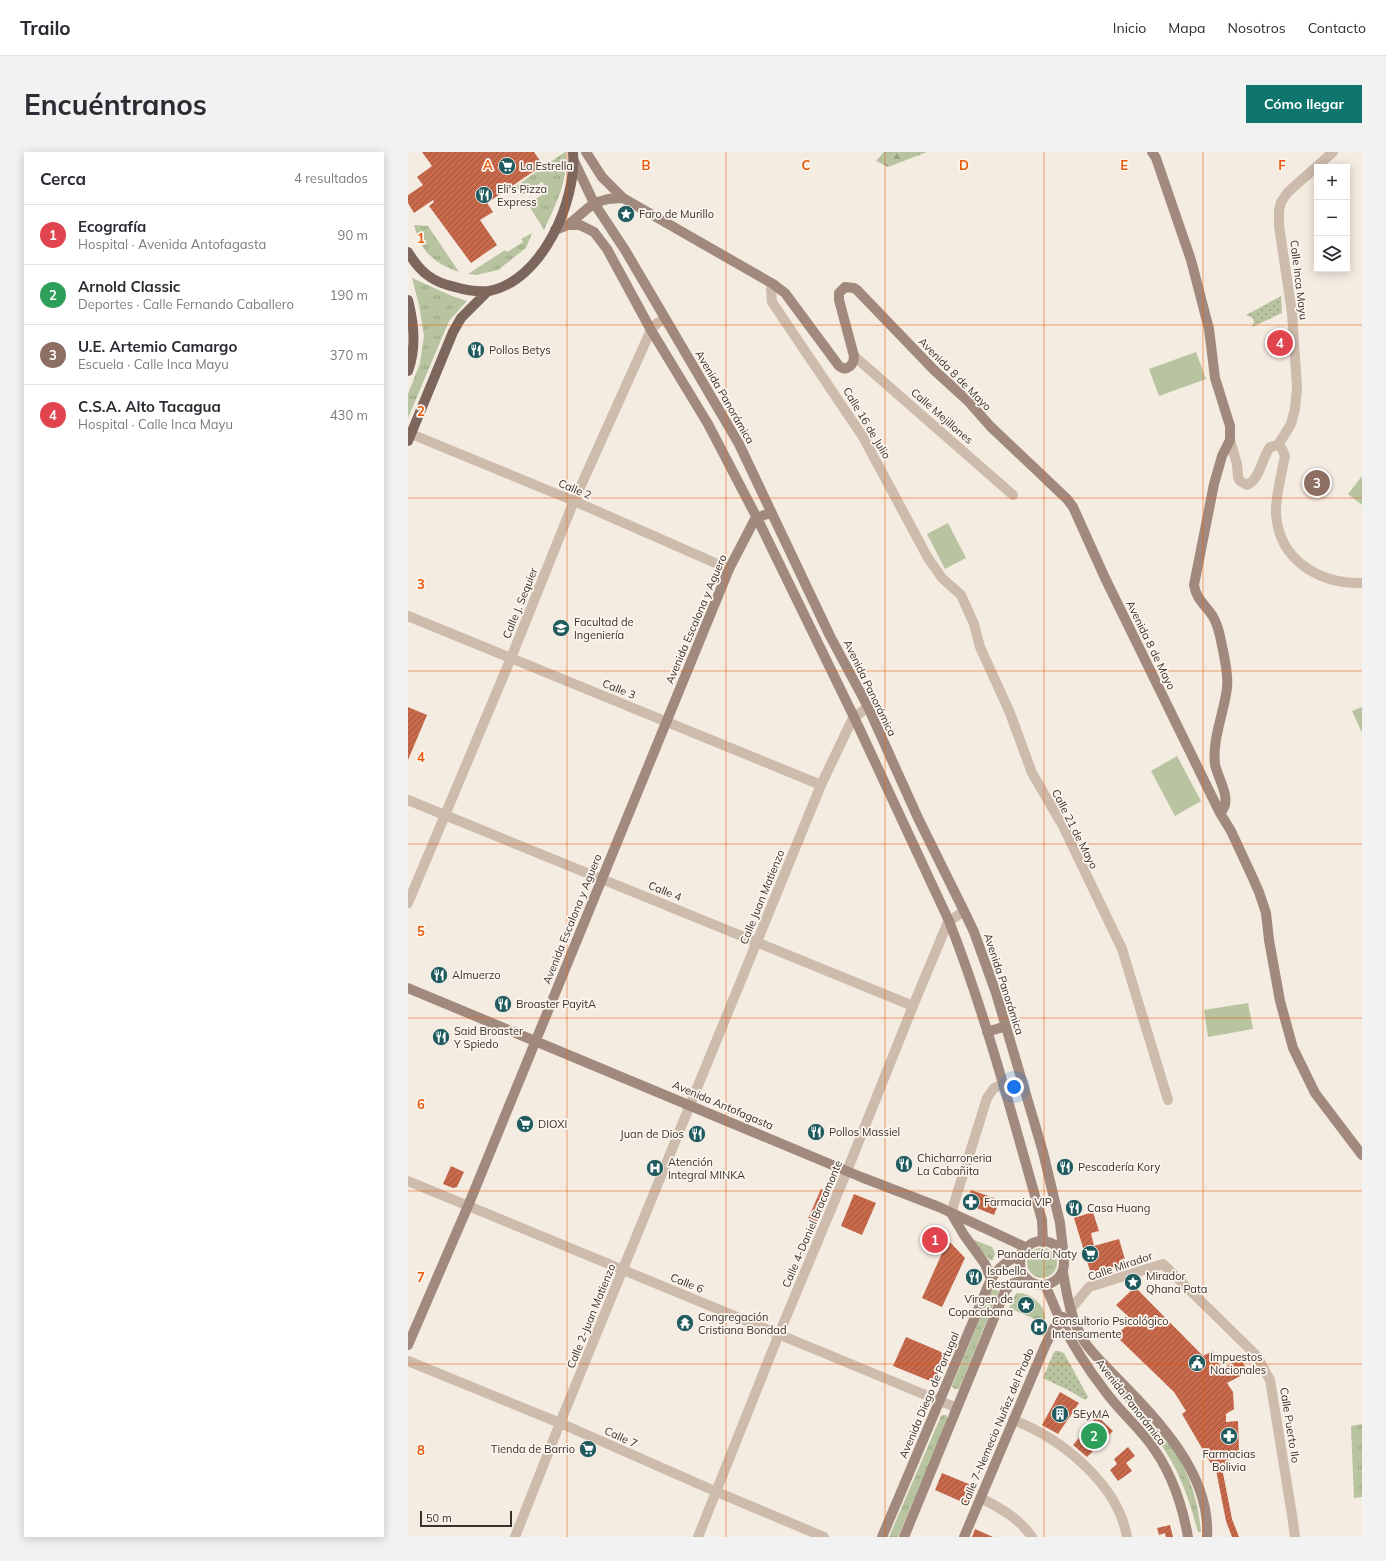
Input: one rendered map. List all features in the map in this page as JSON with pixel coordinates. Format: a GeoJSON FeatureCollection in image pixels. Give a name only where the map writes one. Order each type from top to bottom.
{"type":"FeatureCollection","features":[{"type":"Feature","properties":{"kind":"main road"},"geometry":{"type":"LineString","coordinates":[[408,252],[422,271],[440,284],[463,289],[488,291],[508,284],[524,273],[538,260],[555,230],[571,186],[574,157]]}},
{"type":"Feature","properties":{"kind":"main road"},"geometry":{"type":"LineString","coordinates":[[410,438],[453,332],[461,318],[488,291]]}},
{"type":"Feature","properties":{"kind":"main road"},"geometry":{"type":"LineString","coordinates":[[408,300],[413,322],[413,345],[408,371]]}},
{"type":"Feature","properties":{"kind":"street"},"geometry":{"type":"LineString","coordinates":[[586,152],[602,177],[623,198],[773,284],[785,293],[839,366],[848,368],[852,363],[854,356]]}},
{"type":"Feature","properties":{"kind":"street"},"geometry":{"type":"LineString","coordinates":[[1152,152],[1156,158],[1191,260],[1208,329],[1215,378],[1230,426],[1230,440],[1222,456],[1214,484],[1194,585],[1198,598],[1210,612],[1217,624],[1225,664],[1227,686],[1215,750],[1215,765],[1224,788],[1225,798],[1225,807],[1220,813],[1231,831],[1251,874],[1266,913],[1269,940],[1280,1000],[1293,1048],[1315,1093],[1362,1155]]}},
{"type":"Feature","properties":{"kind":"street","name":"Calle Inca Mayu"},"geometry":{"type":"LineString","coordinates":[[1230,440],[1237,464],[1238,477],[1240,482],[1247,484],[1254,481],[1266,453],[1270,447],[1278,445],[1291,424],[1295,409],[1297,387],[1292,312],[1279,226],[1279,210],[1281,202],[1288,192],[1333,152]]}},
{"type":"Feature","properties":{"kind":"street","name":"Avenida Panorámica"},"geometry":{"type":"LineString","coordinates":[[574,157],[594,203],[624,250],[739,444],[830,636],[868,707],[918,818],[974,932],[996,993],[1043,1152],[1060,1223],[1064,1258]]}},
{"type":"Feature","properties":{"kind":"street"},"geometry":{"type":"LineString","coordinates":[[555,230],[568,225],[594,203],[608,198],[623,198]]}},
{"type":"Feature","properties":{"kind":"street"},"geometry":{"type":"LineString","coordinates":[[568,225],[580,225],[594,232],[607,249],[651,330],[708,424],[757,518],[854,717],[949,921],[962,954],[1003,1084],[1043,1223],[1043,1242]]}},
{"type":"Feature","properties":{"kind":"street"},"geometry":{"type":"LineString","coordinates":[[408,262],[422,271]]}},
{"type":"Feature","properties":{"kind":"street","name":"Calle 16 de Julio"},"geometry":{"type":"LineString","coordinates":[[773,284],[771,289],[772,302],[863,437],[928,558],[942,578]]}},
{"type":"Feature","properties":{"kind":"street","name":"Avenida 8 de Mayo"},"geometry":{"type":"LineString","coordinates":[[854,356],[839,300],[839,293],[845,287],[854,288],[857,290],[934,370],[968,401],[990,426],[1067,499],[1073,507],[1105,578],[1220,813]]}},
{"type":"Feature","properties":{"kind":"street","name":"Calle J. Sequier"},"geometry":{"type":"LineString","coordinates":[[408,903],[444,814],[511,658],[574,501],[651,330],[657,323],[664,319]]}},
{"type":"Feature","properties":{"kind":"street","name":"Calle Mejillones"},"geometry":{"type":"LineString","coordinates":[[854,356],[1013,495]]}},
{"type":"Feature","properties":{"kind":"street","name":"Calle 2"},"geometry":{"type":"LineString","coordinates":[[410,438],[574,501],[729,569]]}},
{"type":"Feature","properties":{"kind":"street"},"geometry":{"type":"LineString","coordinates":[[1278,445],[1282,448],[1285,456],[1276,512],[1278,526],[1291,553],[1302,565],[1313,573],[1348,583],[1362,583]]}},
{"type":"Feature","properties":{"kind":"street"},"geometry":{"type":"LineString","coordinates":[[757,518],[771,512]]}},
{"type":"Feature","properties":{"kind":"street","name":"Avenida Escalona y Aguero"},"geometry":{"type":"LineString","coordinates":[[408,1346],[536,1042],[601,878],[729,569],[757,518]]}},
{"type":"Feature","properties":{"kind":"street","name":"Calle 21 de Mayo"},"geometry":{"type":"LineString","coordinates":[[942,578],[961,595],[974,624],[980,647],[1010,712],[1032,773],[1063,826],[1122,949],[1168,1100]]}},
{"type":"Feature","properties":{"kind":"street","name":"Calle 3"},"geometry":{"type":"LineString","coordinates":[[408,616],[821,785]]}},
{"type":"Feature","properties":{"kind":"street","name":"Calle Juan Matienzo"},"geometry":{"type":"LineString","coordinates":[[690,1105],[821,785],[854,717],[868,707]]}},
{"type":"Feature","properties":{"kind":"street","name":"Calle 4"},"geometry":{"type":"LineString","coordinates":[[408,800],[913,1006]]}},
{"type":"Feature","properties":{"kind":"street"},"geometry":{"type":"LineString","coordinates":[[949,921],[964,911]]}},
{"type":"Feature","properties":{"kind":"street","name":"Calle 4-Daniel Bracamonte"},"geometry":{"type":"LineString","coordinates":[[698,1537],[779,1334],[949,921]]}},
{"type":"Feature","properties":{"kind":"street","name":"Avenida Antofagasta"},"geometry":{"type":"LineString","coordinates":[[408,988],[951,1213],[1025,1251]]}},
{"type":"Feature","properties":{"kind":"street"},"geometry":{"type":"LineString","coordinates":[[987,1032],[1006,1026]]}},
{"type":"Feature","properties":{"kind":"street"},"geometry":{"type":"LineString","coordinates":[[991,1279],[985,1264],[964,1235],[951,1213],[987,1098],[994,1088],[1003,1084]]}},
{"type":"Feature","properties":{"kind":"street","name":"Calle 2-Juan Matienzo"},"geometry":{"type":"LineString","coordinates":[[515,1537],[690,1105]]}},
{"type":"Feature","properties":{"kind":"street","name":"Calle 6"},"geometry":{"type":"LineString","coordinates":[[408,1181],[957,1408]]}},
{"type":"Feature","properties":{"kind":"street"},"geometry":{"type":"LineString","coordinates":[[1043,1242],[1056,1246],[1064,1258],[1063,1272],[1052,1283],[1045,1285],[1035,1284],[1027,1279],[1021,1267],[1025,1251],[1031,1245],[1043,1242]]}},
{"type":"Feature","properties":{"kind":"street","name":"Avenida Diego de Portugal"},"geometry":{"type":"LineString","coordinates":[[882,1537],[991,1279],[997,1270],[1007,1260],[1025,1251]]}},
{"type":"Feature","properties":{"kind":"street","name":"Calle Mirador"},"geometry":{"type":"LineString","coordinates":[[1070,1310],[1089,1287],[1163,1264]]}},
{"type":"Feature","properties":{"kind":"street","name":"Calle Puerto Ilo"},"geometry":{"type":"LineString","coordinates":[[1163,1264],[1257,1356],[1270,1380],[1295,1537]]}},
{"type":"Feature","properties":{"kind":"street","name":"Avenida Panorámica"},"geometry":{"type":"LineString","coordinates":[[1063,1272],[1070,1310],[1085,1342],[1157,1421],[1195,1478],[1202,1497],[1207,1537]]}},
{"type":"Feature","properties":{"kind":"street"},"geometry":{"type":"LineString","coordinates":[[904,1537],[1005,1291],[1011,1284],[1027,1279]]}},
{"type":"Feature","properties":{"kind":"street","name":"Avenida Panorámica"},"geometry":{"type":"LineString","coordinates":[[1045,1285],[1060,1321],[1076,1350],[1105,1392],[1142,1433],[1162,1461],[1178,1497],[1188,1537]]}},
{"type":"Feature","properties":{"kind":"street","name":"Calle 7-Nemecio Nuñez del Prado"},"geometry":{"type":"LineString","coordinates":[[964,1537],[1048,1339],[1054,1328],[1070,1310]]}},
{"type":"Feature","properties":{"kind":"street","name":"Calle 7"},"geometry":{"type":"LineString","coordinates":[[408,1361],[560,1423],[824,1537]]}},
{"type":"Feature","properties":{"kind":"street"},"geometry":{"type":"LineString","coordinates":[[1013,1420],[1054,1439],[1089,1471],[1102,1486],[1114,1504],[1122,1521],[1127,1537]]}},
{"type":"Feature","properties":{"kind":"street"},"geometry":{"type":"LineString","coordinates":[[981,1498],[1011,1515],[1020,1522],[1032,1537]]}},
{"type":"Feature","properties":{"kind":"green space"},"geometry":{"type":"Polygon","coordinates":[[[565,152],[566,163],[563,183],[557,202],[544,230],[528,204],[548,191],[542,182],[522,195],[516,186],[565,152]]]}},
{"type":"Feature","properties":{"kind":"green space"},"geometry":{"type":"Polygon","coordinates":[[[884,152],[927,152],[888,167],[876,161],[884,152]]]}},
{"type":"Feature","properties":{"kind":"green space"},"geometry":{"type":"Polygon","coordinates":[[[414,225],[428,226],[459,272],[442,265],[430,255],[420,242],[414,225]]]}},
{"type":"Feature","properties":{"kind":"green space"},"geometry":{"type":"Polygon","coordinates":[[[532,233],[526,248],[498,270],[476,275],[468,274],[505,250],[507,252],[523,242],[521,239],[532,233]]]}},
{"type":"Feature","properties":{"kind":"green space"},"geometry":{"type":"Polygon","coordinates":[[[412,278],[467,301],[449,321],[408,418],[408,394],[420,363],[424,336],[419,305],[412,278]]]}},
{"type":"Feature","properties":{"kind":"green space"},"geometry":{"type":"Polygon","coordinates":[[[1281,296],[1282,313],[1252,327],[1254,322],[1253,318],[1246,315],[1281,296]]]}},
{"type":"Feature","properties":{"kind":"green space"},"geometry":{"type":"Polygon","coordinates":[[[1196,352],[1206,379],[1159,396],[1149,369],[1196,352]]]}},
{"type":"Feature","properties":{"kind":"green space"},"geometry":{"type":"Polygon","coordinates":[[[1362,476],[1362,505],[1348,494],[1362,476]]]}},
{"type":"Feature","properties":{"kind":"green space"},"geometry":{"type":"Polygon","coordinates":[[[948,523],[966,558],[945,569],[927,534],[948,523]]]}},
{"type":"Feature","properties":{"kind":"green space"},"geometry":{"type":"Polygon","coordinates":[[[1362,707],[1362,733],[1352,711],[1362,707]]]}},
{"type":"Feature","properties":{"kind":"green space"},"geometry":{"type":"Polygon","coordinates":[[[1177,756],[1201,801],[1175,816],[1151,771],[1177,756]]]}},
{"type":"Feature","properties":{"kind":"green space"},"geometry":{"type":"Polygon","coordinates":[[[1248,1003],[1253,1029],[1208,1037],[1204,1010],[1248,1003]]]}},
{"type":"Feature","properties":{"kind":"green space"},"geometry":{"type":"Polygon","coordinates":[[[972,1239],[992,1247],[995,1253],[993,1260],[990,1260],[971,1241],[972,1239]]]}},
{"type":"Feature","properties":{"kind":"green space"},"geometry":{"type":"Polygon","coordinates":[[[1042,1248],[1048,1249],[1056,1257],[1056,1269],[1048,1277],[1042,1278],[1036,1277],[1028,1269],[1027,1263],[1028,1257],[1036,1249],[1042,1248]]]}},
{"type":"Feature","properties":{"kind":"green space"},"geometry":{"type":"Polygon","coordinates":[[[992,1289],[999,1291],[959,1389],[954,1389],[952,1386],[992,1289]]]}},
{"type":"Feature","properties":{"kind":"green space"},"geometry":{"type":"Polygon","coordinates":[[[1017,1293],[1028,1295],[1038,1302],[1044,1312],[1044,1323],[1009,1308],[1017,1293]]]}},
{"type":"Feature","properties":{"kind":"green space"},"geometry":{"type":"Polygon","coordinates":[[[1055,1351],[1064,1353],[1088,1397],[1085,1400],[1043,1378],[1055,1351]]]}},
{"type":"Feature","properties":{"kind":"green space"},"geometry":{"type":"Polygon","coordinates":[[[1120,1386],[1147,1416],[1143,1420],[1116,1391],[1116,1387],[1120,1386]]]}},
{"type":"Feature","properties":{"kind":"green space"},"geometry":{"type":"Polygon","coordinates":[[[946,1415],[948,1419],[898,1537],[889,1537],[941,1416],[946,1415]]]}},
{"type":"Feature","properties":{"kind":"green space"},"geometry":{"type":"Polygon","coordinates":[[[1362,1424],[1362,1497],[1354,1498],[1351,1426],[1362,1424]]]}},
{"type":"Feature","properties":{"kind":"green space"},"geometry":{"type":"Polygon","coordinates":[[[1161,1432],[1177,1455],[1189,1479],[1197,1505],[1201,1532],[1198,1532],[1177,1471],[1155,1437],[1161,1432]]]}},
{"type":"Feature","properties":{"kind":"building"},"geometry":{"type":"Polygon","coordinates":[[[422,152],[534,152],[543,165],[487,203],[493,212],[480,220],[497,245],[471,263],[429,206],[434,202],[433,200],[414,213],[408,203],[408,195],[423,185],[417,177],[432,166],[422,152]]]}},
{"type":"Feature","properties":{"kind":"building"},"geometry":{"type":"Polygon","coordinates":[[[408,707],[427,715],[408,760],[408,707]]]}},
{"type":"Feature","properties":{"kind":"building"},"geometry":{"type":"Polygon","coordinates":[[[451,1166],[464,1172],[457,1187],[453,1188],[443,1184],[451,1166]]]}},
{"type":"Feature","properties":{"kind":"building"},"geometry":{"type":"Polygon","coordinates":[[[821,1189],[827,1191],[828,1197],[816,1225],[807,1221],[821,1189]]]}},
{"type":"Feature","properties":{"kind":"building"},"geometry":{"type":"Polygon","coordinates":[[[971,1190],[1000,1200],[994,1215],[969,1205],[967,1201],[971,1190]]]}},
{"type":"Feature","properties":{"kind":"building"},"geometry":{"type":"Polygon","coordinates":[[[854,1194],[876,1203],[862,1235],[841,1226],[854,1194]]]}},
{"type":"Feature","properties":{"kind":"building"},"geometry":{"type":"Polygon","coordinates":[[[1093,1212],[1099,1231],[1091,1233],[1094,1246],[1119,1239],[1126,1263],[1091,1274],[1074,1218],[1093,1212]]]}},
{"type":"Feature","properties":{"kind":"building"},"geometry":{"type":"Polygon","coordinates":[[[948,1240],[965,1258],[942,1307],[922,1298],[948,1240]]]}},
{"type":"Feature","properties":{"kind":"building"},"geometry":{"type":"Polygon","coordinates":[[[1135,1287],[1203,1356],[1213,1351],[1221,1369],[1241,1359],[1248,1372],[1227,1383],[1233,1392],[1234,1409],[1226,1414],[1226,1422],[1238,1421],[1239,1451],[1227,1451],[1231,1469],[1226,1470],[1223,1462],[1221,1463],[1232,1519],[1239,1537],[1232,1537],[1226,1521],[1215,1465],[1213,1467],[1182,1414],[1186,1411],[1174,1392],[1116,1336],[1132,1320],[1116,1305],[1135,1287]]]}},
{"type":"Feature","properties":{"kind":"building"},"geometry":{"type":"Polygon","coordinates":[[[906,1337],[946,1354],[936,1378],[930,1381],[893,1366],[906,1337]]]}},
{"type":"Feature","properties":{"kind":"building","name":"SEyMA"},"geometry":{"type":"Polygon","coordinates":[[[1060,1392],[1079,1403],[1058,1434],[1042,1425],[1060,1392]]]}},
{"type":"Feature","properties":{"kind":"building"},"geometry":{"type":"Polygon","coordinates":[[[1097,1416],[1113,1431],[1087,1457],[1073,1445],[1097,1416]]]}},
{"type":"Feature","properties":{"kind":"building"},"geometry":{"type":"Polygon","coordinates":[[[1128,1447],[1135,1456],[1126,1463],[1132,1471],[1118,1481],[1110,1470],[1117,1464],[1114,1459],[1128,1447]]]}},
{"type":"Feature","properties":{"kind":"building"},"geometry":{"type":"Polygon","coordinates":[[[942,1473],[976,1487],[969,1505],[935,1490],[942,1473]]]}},
{"type":"Feature","properties":{"kind":"building"},"geometry":{"type":"Polygon","coordinates":[[[1170,1525],[1173,1537],[1166,1537],[1165,1533],[1159,1535],[1157,1528],[1170,1525]]]}},
{"type":"Feature","properties":{"kind":"building"},"geometry":{"type":"Polygon","coordinates":[[[975,1529],[993,1537],[972,1537],[975,1529]]]}},
{"type":"Feature","properties":{"kind":"place","name":"La Estrella"},"geometry":{"type":"Point","coordinates":[507,166]}},
{"type":"Feature","properties":{"kind":"place","name":"Eli's Pizza Express"},"geometry":{"type":"Point","coordinates":[484,195]}},
{"type":"Feature","properties":{"kind":"place","name":"Faro de Murillo"},"geometry":{"type":"Point","coordinates":[626,214]}},
{"type":"Feature","properties":{"kind":"place","name":"C.S.A. Alto Tacagua"},"geometry":{"type":"Point","coordinates":[1280,343]}},
{"type":"Feature","properties":{"kind":"place","name":"Pollos Betys"},"geometry":{"type":"Point","coordinates":[476,350]}},
{"type":"Feature","properties":{"kind":"place","name":"U.E. Artemio Camargo"},"geometry":{"type":"Point","coordinates":[1317,483]}},
{"type":"Feature","properties":{"kind":"place","name":"Facultad de Ingeniería"},"geometry":{"type":"Point","coordinates":[561,628]}},
{"type":"Feature","properties":{"kind":"place","name":"Almuerzo"},"geometry":{"type":"Point","coordinates":[439,975]}},
{"type":"Feature","properties":{"kind":"place","name":"Broaster PayitA"},"geometry":{"type":"Point","coordinates":[503,1004]}},
{"type":"Feature","properties":{"kind":"place","name":"Said Broaster Y Spiedo"},"geometry":{"type":"Point","coordinates":[441,1037]}},
{"type":"Feature","properties":{"kind":"place","name":"DIOXI"},"geometry":{"type":"Point","coordinates":[525,1124]}},
{"type":"Feature","properties":{"kind":"place","name":"Pollos Massiel"},"geometry":{"type":"Point","coordinates":[816,1132]}},
{"type":"Feature","properties":{"kind":"place","name":"Juan de Dios"},"geometry":{"type":"Point","coordinates":[697,1134]}},
{"type":"Feature","properties":{"kind":"place","name":"Chicharroneria La Cabañita"},"geometry":{"type":"Point","coordinates":[904,1164]}},
{"type":"Feature","properties":{"kind":"place","name":"Pescadería Kory"},"geometry":{"type":"Point","coordinates":[1065,1167]}},
{"type":"Feature","properties":{"kind":"place","name":"Atención Integral MINKA"},"geometry":{"type":"Point","coordinates":[655,1168]}},
{"type":"Feature","properties":{"kind":"place","name":"Farmacia VIP"},"geometry":{"type":"Point","coordinates":[971,1202]}},
{"type":"Feature","properties":{"kind":"place","name":"Casa Huang"},"geometry":{"type":"Point","coordinates":[1074,1208]}},
{"type":"Feature","properties":{"kind":"place","name":"Ecografía"},"geometry":{"type":"Point","coordinates":[935,1240]}},
{"type":"Feature","properties":{"kind":"place","name":"Panadería Naty"},"geometry":{"type":"Point","coordinates":[1090,1254]}},
{"type":"Feature","properties":{"kind":"place","name":"Isabella Restaurante"},"geometry":{"type":"Point","coordinates":[974,1277]}},
{"type":"Feature","properties":{"kind":"place","name":"Mirador Qhana Pata"},"geometry":{"type":"Point","coordinates":[1133,1282]}},
{"type":"Feature","properties":{"kind":"place","name":"Virgen de Copacabana"},"geometry":{"type":"Point","coordinates":[1026,1305]}},
{"type":"Feature","properties":{"kind":"place","name":"Congregación Cristiana Bondad"},"geometry":{"type":"Point","coordinates":[685,1323]}},
{"type":"Feature","properties":{"kind":"place","name":"Consultorio Psicológico Intensamente"},"geometry":{"type":"Point","coordinates":[1039,1327]}},
{"type":"Feature","properties":{"kind":"place","name":"Impuestos Nacionales"},"geometry":{"type":"Point","coordinates":[1197,1363]}},
{"type":"Feature","properties":{"kind":"place","name":"SEyMA"},"geometry":{"type":"Point","coordinates":[1060,1414]}},
{"type":"Feature","properties":{"kind":"place","name":"Arnold Classic"},"geometry":{"type":"Point","coordinates":[1094,1436]}},
{"type":"Feature","properties":{"kind":"place","name":"Farmacias Bolivia"},"geometry":{"type":"Point","coordinates":[1229,1436]}},
{"type":"Feature","properties":{"kind":"place","name":"Tienda de Barrio"},"geometry":{"type":"Point","coordinates":[588,1449]}}]}
